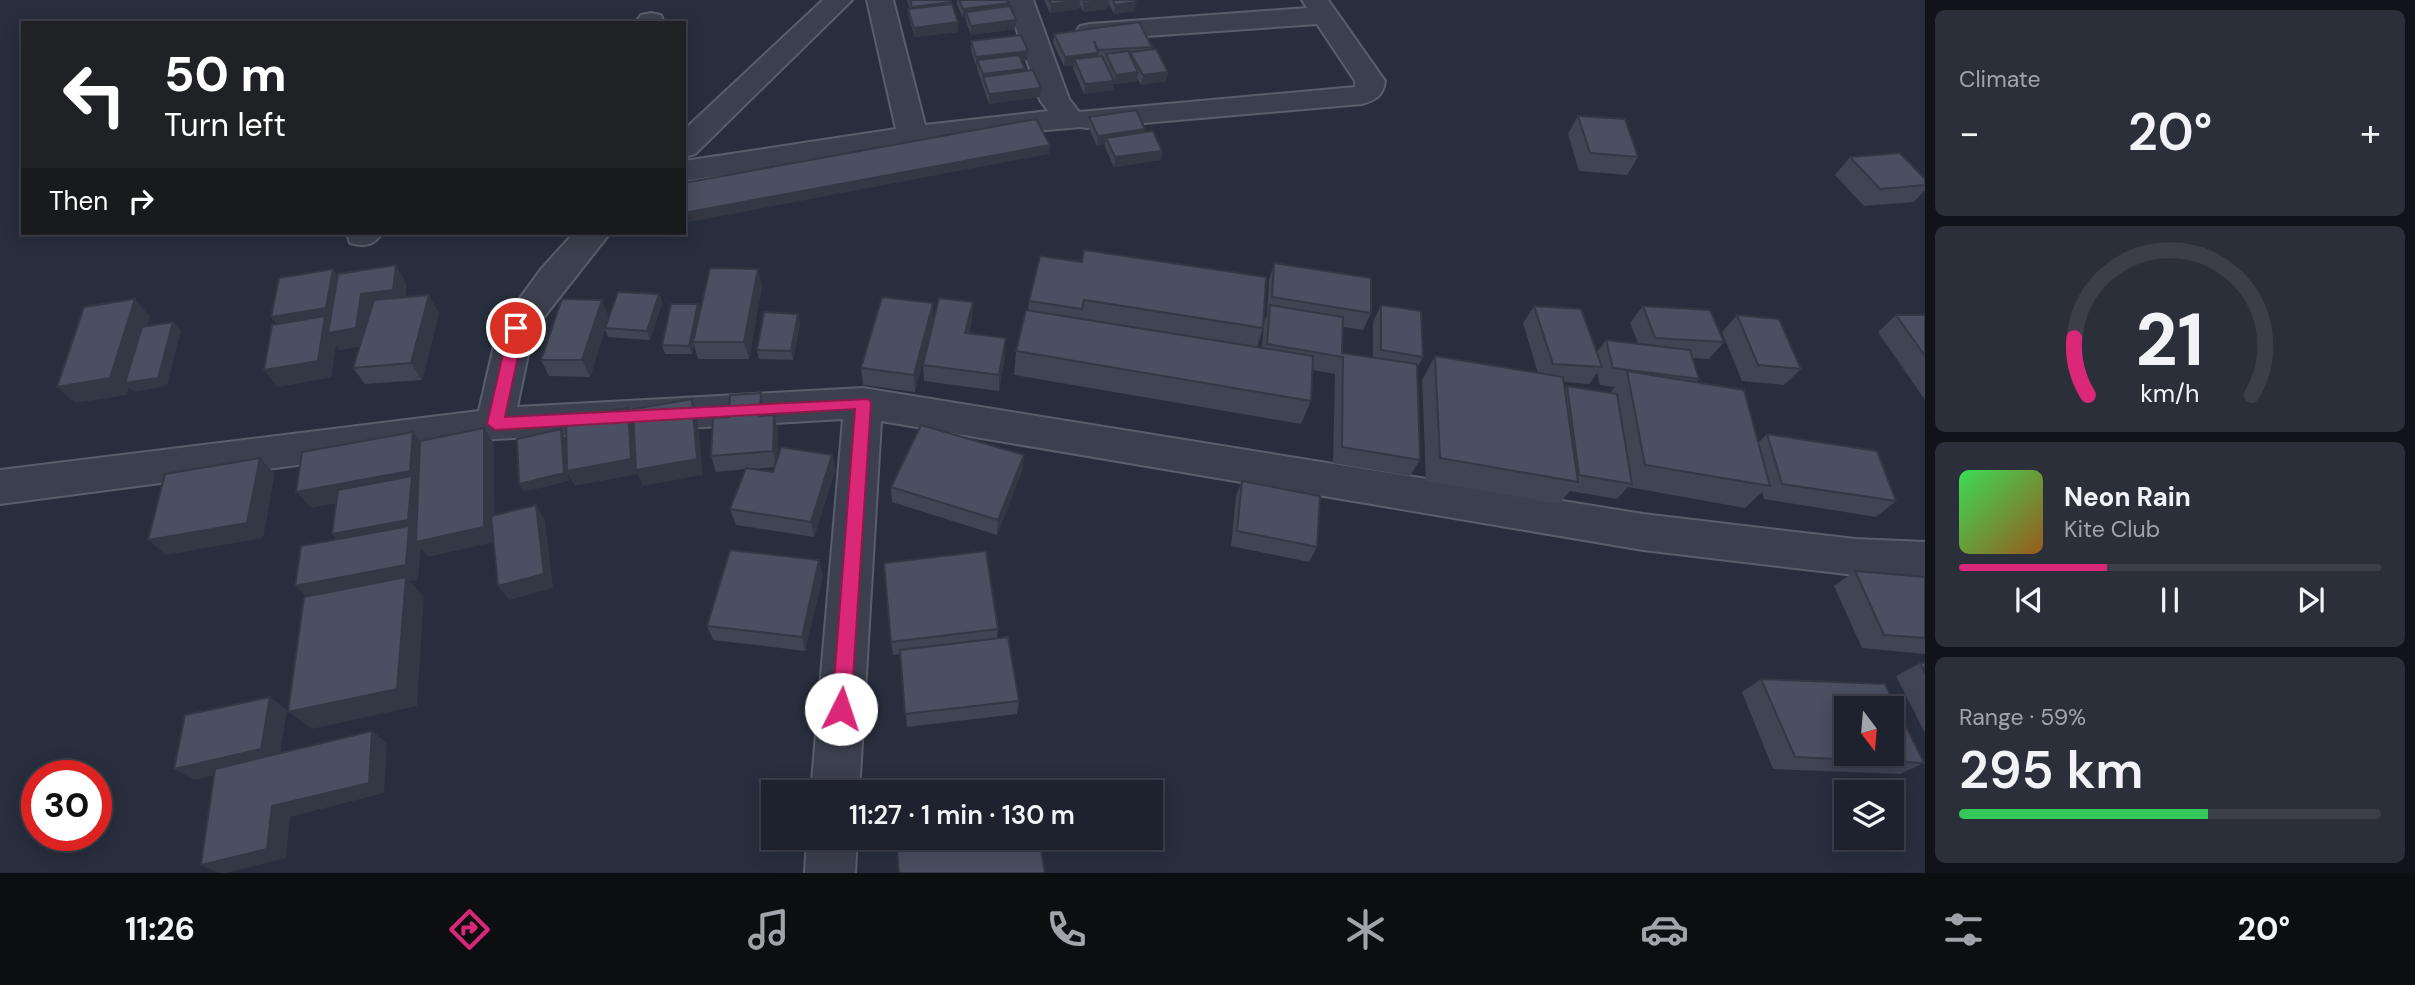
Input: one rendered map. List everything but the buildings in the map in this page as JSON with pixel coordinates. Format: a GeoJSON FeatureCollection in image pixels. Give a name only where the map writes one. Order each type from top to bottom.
{"type":"FeatureCollection","features":[{"type":"Feature","properties":{"kind":"street"},"geometry":{"type":"LineString","coordinates":[[1020,0],[1055,100],[1069,120]]}},
{"type":"Feature","properties":{"kind":"street"},"geometry":{"type":"LineString","coordinates":[[686,144],[832,7],[883,11],[913,136]]}},
{"type":"Feature","properties":{"kind":"street"},"geometry":{"type":"LineString","coordinates":[[686,171],[913,136],[1034,121],[1362,95],[1369,91],[1370,81],[1320,7],[1033,36]]}},
{"type":"Feature","properties":{"kind":"street"},"geometry":{"type":"LineString","coordinates":[[495,424],[516,328],[554,277],[591,235]]}},
{"type":"Feature","properties":{"kind":"street"},"geometry":{"type":"LineString","coordinates":[[836,780],[863,403]]}},
{"type":"Feature","properties":{"kind":"street"},"geometry":{"type":"LineString","coordinates":[[0,487],[495,424],[863,403],[1643,531],[1855,557],[1925,560]]}},
{"type":"Feature","properties":{"kind":"street"},"geometry":{"type":"LineString","coordinates":[[830,873],[831,850]]}},
{"type":"Feature","properties":{"kind":"route"},"geometry":{"type":"LineString","coordinates":[[516,328],[495,424],[863,403],[841,709]]}}]}
